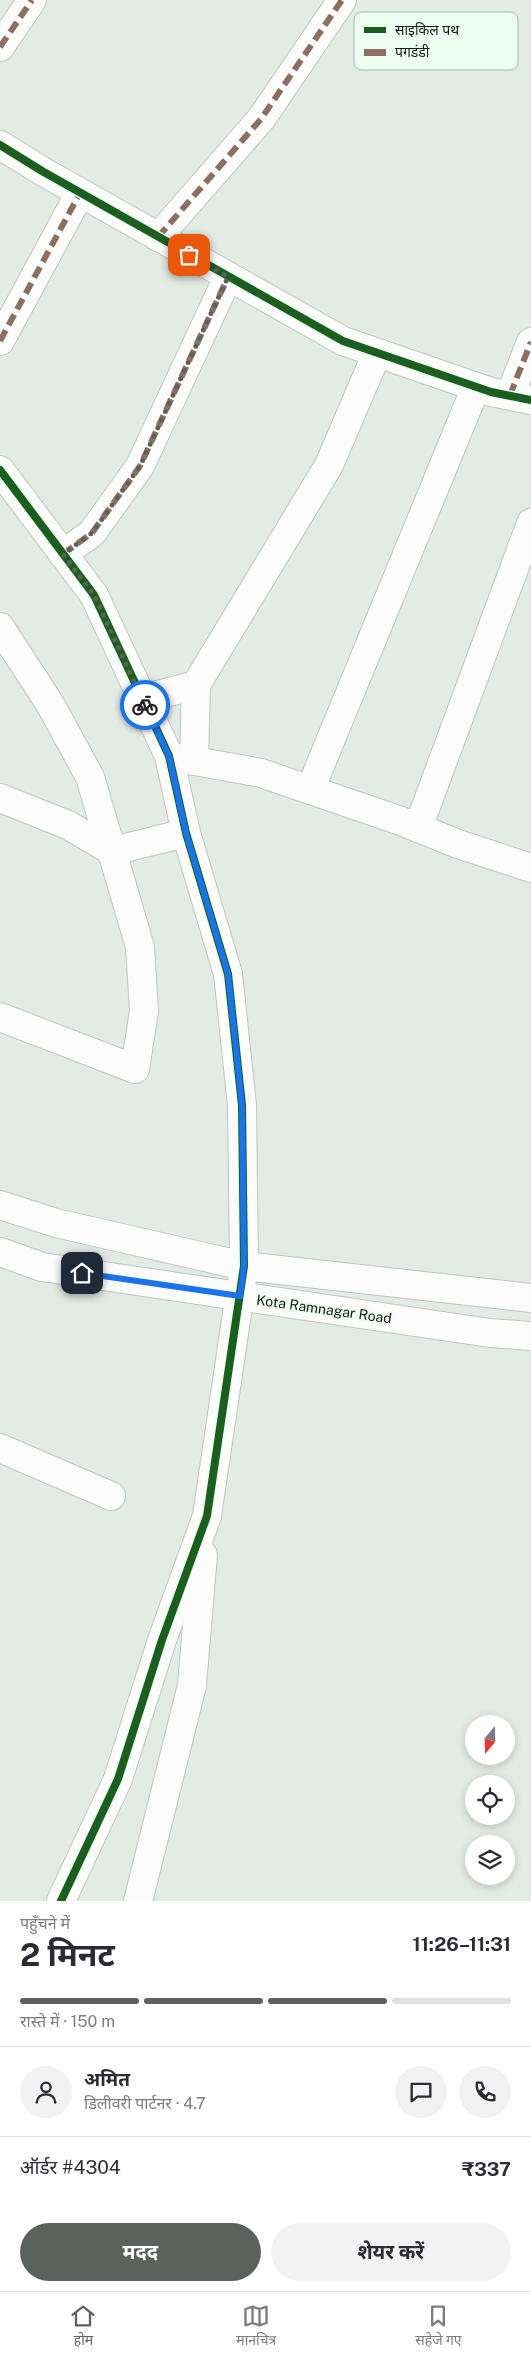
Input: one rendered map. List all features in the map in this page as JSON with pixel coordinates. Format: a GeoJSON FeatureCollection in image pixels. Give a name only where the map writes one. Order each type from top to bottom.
{"type":"FeatureCollection","features":[{"type":"Feature","properties":{"kind":"street"},"geometry":{"type":"LineString","coordinates":[[0,47],[32,0]]}},
{"type":"Feature","properties":{"kind":"street"},"geometry":{"type":"LineString","coordinates":[[158,238],[261,119],[342,0]]}},
{"type":"Feature","properties":{"kind":"street"},"geometry":{"type":"LineString","coordinates":[[0,145],[158,238],[342,341],[476,386],[521,397],[531,342]]}},
{"type":"Feature","properties":{"kind":"street"},"geometry":{"type":"LineString","coordinates":[[0,341],[80,193]]}},
{"type":"Feature","properties":{"kind":"street"},"geometry":{"type":"LineString","coordinates":[[63,554],[92,533],[140,466],[228,277]]}},
{"type":"Feature","properties":{"kind":"street"},"geometry":{"type":"LineString","coordinates":[[138,1901],[192,1685],[207,1516],[244,1266],[242,1105],[228,974],[186,833],[182,759],[196,685],[329,465],[377,352]]}},
{"type":"Feature","properties":{"kind":"street"},"geometry":{"type":"LineString","coordinates":[[310,790],[476,386]]}},
{"type":"Feature","properties":{"kind":"street"},"geometry":{"type":"LineString","coordinates":[[0,470],[94,595],[142,699],[182,759],[261,773],[458,844],[531,868]]}},
{"type":"Feature","properties":{"kind":"street"},"geometry":{"type":"LineString","coordinates":[[418,828],[531,523]]}},
{"type":"Feature","properties":{"kind":"street"},"geometry":{"type":"LineString","coordinates":[[0,627],[50,704],[90,777],[140,947],[144,1011],[135,1069],[0,1017]]}},
{"type":"Feature","properties":{"kind":"street"},"geometry":{"type":"LineString","coordinates":[[142,699],[196,685]]}},
{"type":"Feature","properties":{"kind":"street"},"geometry":{"type":"LineString","coordinates":[[0,798],[68,825],[112,851],[186,833]]}},
{"type":"Feature","properties":{"kind":"street"},"geometry":{"type":"LineString","coordinates":[[0,1205],[56,1222],[244,1266],[531,1298]]}},
{"type":"Feature","properties":{"kind":"street","name":"Kota Ramnagar Road"},"geometry":{"type":"LineString","coordinates":[[0,1252],[42,1267],[490,1333],[531,1336]]}},
{"type":"Feature","properties":{"kind":"street"},"geometry":{"type":"LineString","coordinates":[[0,1448],[111,1496]]}},
{"type":"Feature","properties":{"kind":"street"},"geometry":{"type":"LineString","coordinates":[[61,1901],[118,1779],[162,1640],[207,1516]]}},
{"type":"Feature","properties":{"kind":"marked path"},"geometry":{"type":"LineString","coordinates":[[0,47],[32,0]]}},
{"type":"Feature","properties":{"kind":"marked path"},"geometry":{"type":"LineString","coordinates":[[158,237],[261,119],[342,0]]}},
{"type":"Feature","properties":{"kind":"marked path"},"geometry":{"type":"LineString","coordinates":[[0,341],[80,193]]}},
{"type":"Feature","properties":{"kind":"marked path"},"geometry":{"type":"LineString","coordinates":[[63,554],[92,533],[140,466],[228,277]]}},
{"type":"Feature","properties":{"kind":"marked path"},"geometry":{"type":"LineString","coordinates":[[510,395],[531,342]]}},
{"type":"Feature","properties":{"kind":"cycle path"},"geometry":{"type":"LineString","coordinates":[[0,145],[42,171],[343,341],[491,392],[531,400]]}},
{"type":"Feature","properties":{"kind":"cycle path"},"geometry":{"type":"LineString","coordinates":[[0,470],[94,595],[169,756],[186,833],[228,974],[242,1105],[244,1266],[207,1516],[162,1640],[118,1779],[61,1901]]}},
{"type":"Feature","properties":{"kind":"way so far"},"geometry":{"type":"LineString","coordinates":[[145,705],[94,595],[63,554],[92,533],[140,466],[228,277],[189,255]]}},
{"type":"Feature","properties":{"kind":"route"},"geometry":{"type":"LineString","coordinates":[[82,1273],[240,1296],[244,1266],[242,1105],[228,974],[186,833],[169,756],[145,705]]}}]}
